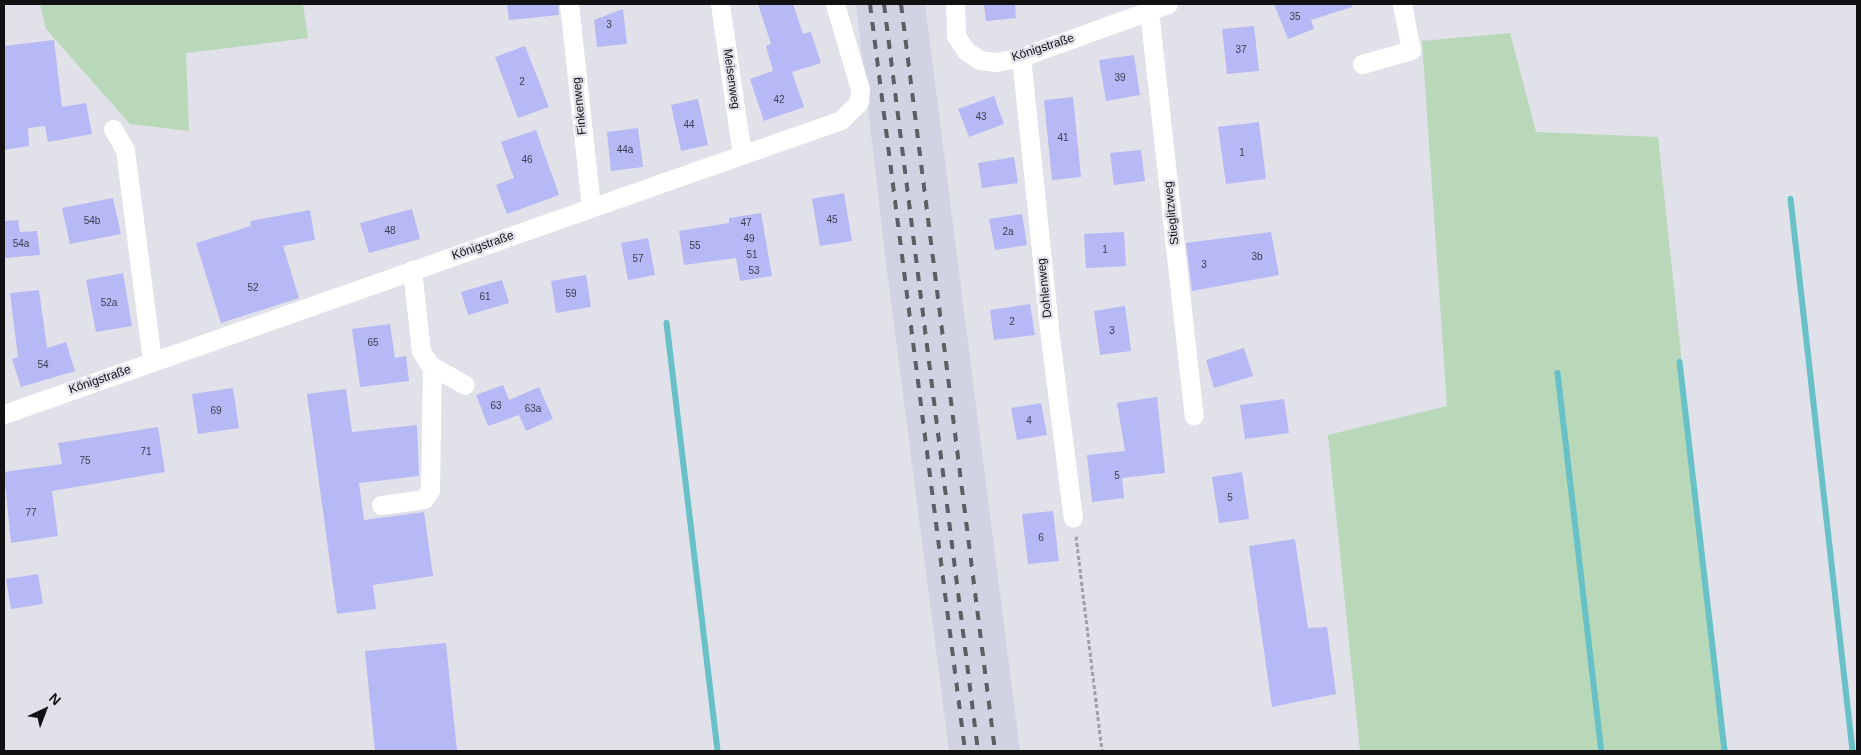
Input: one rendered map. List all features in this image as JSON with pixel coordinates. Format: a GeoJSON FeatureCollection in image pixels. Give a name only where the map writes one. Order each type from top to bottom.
{"type":"FeatureCollection","features":[{"type":"Feature","properties":{"kind":"street","name":"Finkenweg"},"geometry":{"type":"LineString","coordinates":[[568,4],[591,207]]}},
{"type":"Feature","properties":{"kind":"street","name":"Meisenweg"},"geometry":{"type":"LineString","coordinates":[[720,4],[742,154]]}},
{"type":"Feature","properties":{"kind":"street","name":"Königstraße"},"geometry":{"type":"LineString","coordinates":[[4,414],[841,120],[859,102],[858,75],[835,4]]}},
{"type":"Feature","properties":{"kind":"street","name":"Königstraße"},"geometry":{"type":"LineString","coordinates":[[955,4],[956,36],[966,51],[980,60],[996,62],[1021,57],[1168,4]]}},
{"type":"Feature","properties":{"kind":"street"},"geometry":{"type":"LineString","coordinates":[[1362,64],[1411,50],[1402,4]]}},
{"type":"Feature","properties":{"kind":"street","name":"Stieglitzweg"},"geometry":{"type":"LineString","coordinates":[[1149,11],[1194,416]]}},
{"type":"Feature","properties":{"kind":"street","name":"Dohlenweg"},"geometry":{"type":"LineString","coordinates":[[1021,57],[1050,337],[1073,518]]}},
{"type":"Feature","properties":{"kind":"street"},"geometry":{"type":"LineString","coordinates":[[113,129],[125,150],[152,362]]}},
{"type":"Feature","properties":{"kind":"street"},"geometry":{"type":"LineString","coordinates":[[412,270],[421,351],[432,366],[466,385]]}},
{"type":"Feature","properties":{"kind":"street"},"geometry":{"type":"LineString","coordinates":[[381,505],[424,499],[430,490],[432,366]]}},
{"type":"Feature","properties":{"kind":"path"},"geometry":{"type":"LineString","coordinates":[[1073,518],[1102,751]]}},
{"type":"Feature","properties":{"kind":"shaded area"},"geometry":{"type":"Polygon","coordinates":[[[856,4],[925,4],[1020,751],[949,751],[885,255],[856,4]]]}},
{"type":"Feature","properties":{"kind":"green space"},"geometry":{"type":"Polygon","coordinates":[[[40,4],[303,4],[308,38],[186,53],[189,131],[130,124],[46,29],[40,4]]]}},
{"type":"Feature","properties":{"kind":"green space"},"geometry":{"type":"Polygon","coordinates":[[[1510,33],[1536,132],[1658,137],[1723,751],[1360,751],[1328,435],[1447,406],[1422,41],[1510,33]]]}},
{"type":"Feature","properties":{"kind":"building"},"geometry":{"type":"Polygon","coordinates":[[[507,4],[558,4],[559,15],[509,20],[507,4]]]}},
{"type":"Feature","properties":{"kind":"building"},"geometry":{"type":"Polygon","coordinates":[[[758,4],[793,4],[803,34],[811,32],[821,63],[792,72],[804,107],[764,121],[750,79],[773,71],[766,46],[771,44],[758,4]]]}},
{"type":"Feature","properties":{"kind":"building"},"geometry":{"type":"Polygon","coordinates":[[[984,4],[1015,4],[1016,18],[986,21],[984,4]]]}},
{"type":"Feature","properties":{"kind":"building"},"geometry":{"type":"Polygon","coordinates":[[[1274,4],[1352,4],[1352,7],[1311,20],[1314,29],[1288,39],[1274,4]]]}},
{"type":"Feature","properties":{"kind":"building"},"geometry":{"type":"Polygon","coordinates":[[[623,9],[627,44],[597,47],[594,20],[623,9]]]}},
{"type":"Feature","properties":{"kind":"building"},"geometry":{"type":"Polygon","coordinates":[[[1254,26],[1259,71],[1227,74],[1222,29],[1254,26]]]}},
{"type":"Feature","properties":{"kind":"building"},"geometry":{"type":"Polygon","coordinates":[[[54,40],[62,107],[86,103],[92,134],[48,142],[45,126],[28,128],[29,146],[4,150],[4,46],[54,40]]]}},
{"type":"Feature","properties":{"kind":"building"},"geometry":{"type":"Polygon","coordinates":[[[525,46],[549,107],[518,118],[495,57],[525,46]]]}},
{"type":"Feature","properties":{"kind":"building"},"geometry":{"type":"Polygon","coordinates":[[[1134,55],[1140,95],[1106,101],[1099,60],[1134,55]]]}},
{"type":"Feature","properties":{"kind":"building"},"geometry":{"type":"Polygon","coordinates":[[[994,96],[1004,124],[969,137],[958,109],[994,96]]]}},
{"type":"Feature","properties":{"kind":"building"},"geometry":{"type":"Polygon","coordinates":[[[1073,97],[1081,177],[1052,180],[1044,100],[1073,97]]]}},
{"type":"Feature","properties":{"kind":"building"},"geometry":{"type":"Polygon","coordinates":[[[698,99],[708,145],[681,151],[671,105],[698,99]]]}},
{"type":"Feature","properties":{"kind":"building"},"geometry":{"type":"Polygon","coordinates":[[[1259,122],[1266,179],[1226,184],[1218,127],[1259,122]]]}},
{"type":"Feature","properties":{"kind":"building"},"geometry":{"type":"Polygon","coordinates":[[[638,128],[643,167],[611,171],[607,132],[638,128]]]}},
{"type":"Feature","properties":{"kind":"building"},"geometry":{"type":"Polygon","coordinates":[[[536,130],[559,195],[507,214],[496,185],[514,178],[501,142],[536,130]]]}},
{"type":"Feature","properties":{"kind":"building"},"geometry":{"type":"Polygon","coordinates":[[[1141,150],[1145,181],[1114,185],[1110,153],[1141,150]]]}},
{"type":"Feature","properties":{"kind":"building"},"geometry":{"type":"Polygon","coordinates":[[[1014,157],[1018,183],[982,188],[978,163],[1014,157]]]}},
{"type":"Feature","properties":{"kind":"building"},"geometry":{"type":"Polygon","coordinates":[[[844,193],[852,241],[820,246],[812,199],[844,193]]]}},
{"type":"Feature","properties":{"kind":"building"},"geometry":{"type":"Polygon","coordinates":[[[113,198],[121,234],[70,244],[62,208],[113,198]]]}},
{"type":"Feature","properties":{"kind":"building"},"geometry":{"type":"Polygon","coordinates":[[[412,209],[420,239],[369,253],[360,223],[412,209]]]}},
{"type":"Feature","properties":{"kind":"building"},"geometry":{"type":"Polygon","coordinates":[[[310,210],[315,240],[283,246],[299,298],[221,323],[196,243],[251,226],[250,221],[310,210]]]}},
{"type":"Feature","properties":{"kind":"building"},"geometry":{"type":"Polygon","coordinates":[[[761,213],[772,276],[740,281],[736,258],[684,265],[679,231],[729,223],[729,218],[761,213]]]}},
{"type":"Feature","properties":{"kind":"building"},"geometry":{"type":"Polygon","coordinates":[[[1022,214],[1027,245],[995,250],[989,219],[1022,214]]]}},
{"type":"Feature","properties":{"kind":"building"},"geometry":{"type":"Polygon","coordinates":[[[18,220],[20,232],[37,231],[40,255],[4,258],[4,221],[18,220]]]}},
{"type":"Feature","properties":{"kind":"building"},"geometry":{"type":"Polygon","coordinates":[[[1124,232],[1126,266],[1086,268],[1084,234],[1124,232]]]}},
{"type":"Feature","properties":{"kind":"building"},"geometry":{"type":"Polygon","coordinates":[[[1271,232],[1279,275],[1192,291],[1186,243],[1271,232]]]}},
{"type":"Feature","properties":{"kind":"building"},"geometry":{"type":"Polygon","coordinates":[[[648,238],[655,275],[628,280],[621,243],[648,238]]]}},
{"type":"Feature","properties":{"kind":"building"},"geometry":{"type":"Polygon","coordinates":[[[123,273],[132,326],[96,332],[86,280],[123,273]]]}},
{"type":"Feature","properties":{"kind":"building"},"geometry":{"type":"Polygon","coordinates":[[[586,275],[591,307],[556,313],[551,281],[586,275]]]}},
{"type":"Feature","properties":{"kind":"building"},"geometry":{"type":"Polygon","coordinates":[[[502,280],[509,303],[468,315],[461,292],[502,280]]]}},
{"type":"Feature","properties":{"kind":"building"},"geometry":{"type":"Polygon","coordinates":[[[39,290],[47,348],[66,342],[75,371],[21,387],[12,359],[18,357],[10,293],[39,290]]]}},
{"type":"Feature","properties":{"kind":"building"},"geometry":{"type":"Polygon","coordinates":[[[1030,304],[1035,335],[994,340],[990,310],[1030,304]]]}},
{"type":"Feature","properties":{"kind":"building"},"geometry":{"type":"Polygon","coordinates":[[[1125,306],[1131,351],[1100,355],[1094,311],[1125,306]]]}},
{"type":"Feature","properties":{"kind":"building"},"geometry":{"type":"Polygon","coordinates":[[[390,324],[395,358],[406,356],[409,381],[360,387],[352,329],[390,324]]]}},
{"type":"Feature","properties":{"kind":"building"},"geometry":{"type":"Polygon","coordinates":[[[1244,348],[1253,376],[1214,388],[1206,360],[1244,348]]]}},
{"type":"Feature","properties":{"kind":"building"},"geometry":{"type":"Polygon","coordinates":[[[503,385],[509,400],[539,387],[553,419],[526,431],[519,415],[488,426],[476,395],[503,385]]]}},
{"type":"Feature","properties":{"kind":"building"},"geometry":{"type":"Polygon","coordinates":[[[233,388],[239,428],[198,434],[192,394],[233,388]]]}},
{"type":"Feature","properties":{"kind":"building"},"geometry":{"type":"Polygon","coordinates":[[[346,389],[352,432],[417,425],[419,476],[359,483],[364,520],[424,512],[433,576],[373,585],[376,609],[337,614],[307,394],[346,389]]]}},
{"type":"Feature","properties":{"kind":"building"},"geometry":{"type":"Polygon","coordinates":[[[1157,397],[1165,473],[1122,478],[1124,498],[1092,502],[1087,455],[1125,451],[1117,403],[1157,397]]]}},
{"type":"Feature","properties":{"kind":"building"},"geometry":{"type":"Polygon","coordinates":[[[1284,399],[1289,433],[1245,439],[1240,405],[1284,399]]]}},
{"type":"Feature","properties":{"kind":"building"},"geometry":{"type":"Polygon","coordinates":[[[1041,403],[1047,435],[1017,440],[1011,408],[1041,403]]]}},
{"type":"Feature","properties":{"kind":"building"},"geometry":{"type":"Polygon","coordinates":[[[158,427],[165,472],[52,491],[58,536],[11,543],[4,472],[62,464],[58,443],[158,427]]]}},
{"type":"Feature","properties":{"kind":"building"},"geometry":{"type":"Polygon","coordinates":[[[1242,472],[1249,519],[1219,523],[1212,477],[1242,472]]]}},
{"type":"Feature","properties":{"kind":"building"},"geometry":{"type":"Polygon","coordinates":[[[1053,511],[1059,561],[1028,564],[1022,514],[1053,511]]]}},
{"type":"Feature","properties":{"kind":"building"},"geometry":{"type":"Polygon","coordinates":[[[1295,539],[1308,628],[1327,627],[1336,694],[1272,707],[1249,546],[1295,539]]]}},
{"type":"Feature","properties":{"kind":"building"},"geometry":{"type":"Polygon","coordinates":[[[38,574],[43,604],[11,609],[6,579],[38,574]]]}},
{"type":"Feature","properties":{"kind":"building"},"geometry":{"type":"Polygon","coordinates":[[[446,643],[457,751],[375,751],[365,651],[446,643]]]}},
{"type":"Feature","properties":{"kind":"waterway"},"geometry":{"type":"LineString","coordinates":[[1791,199],[1853,751]]}},
{"type":"Feature","properties":{"kind":"waterway"},"geometry":{"type":"LineString","coordinates":[[667,323],[718,751]]}},
{"type":"Feature","properties":{"kind":"waterway"},"geometry":{"type":"LineString","coordinates":[[1680,362],[1725,751]]}},
{"type":"Feature","properties":{"kind":"waterway"},"geometry":{"type":"LineString","coordinates":[[1558,373],[1602,751]]}},
{"type":"Feature","properties":{"kind":"railway"},"geometry":{"type":"LineString","coordinates":[[870,4],[965,751]]}},
{"type":"Feature","properties":{"kind":"railway"},"geometry":{"type":"LineString","coordinates":[[884,4],[978,751]]}},
{"type":"Feature","properties":{"kind":"railway"},"geometry":{"type":"LineString","coordinates":[[901,4],[995,751]]}}]}
